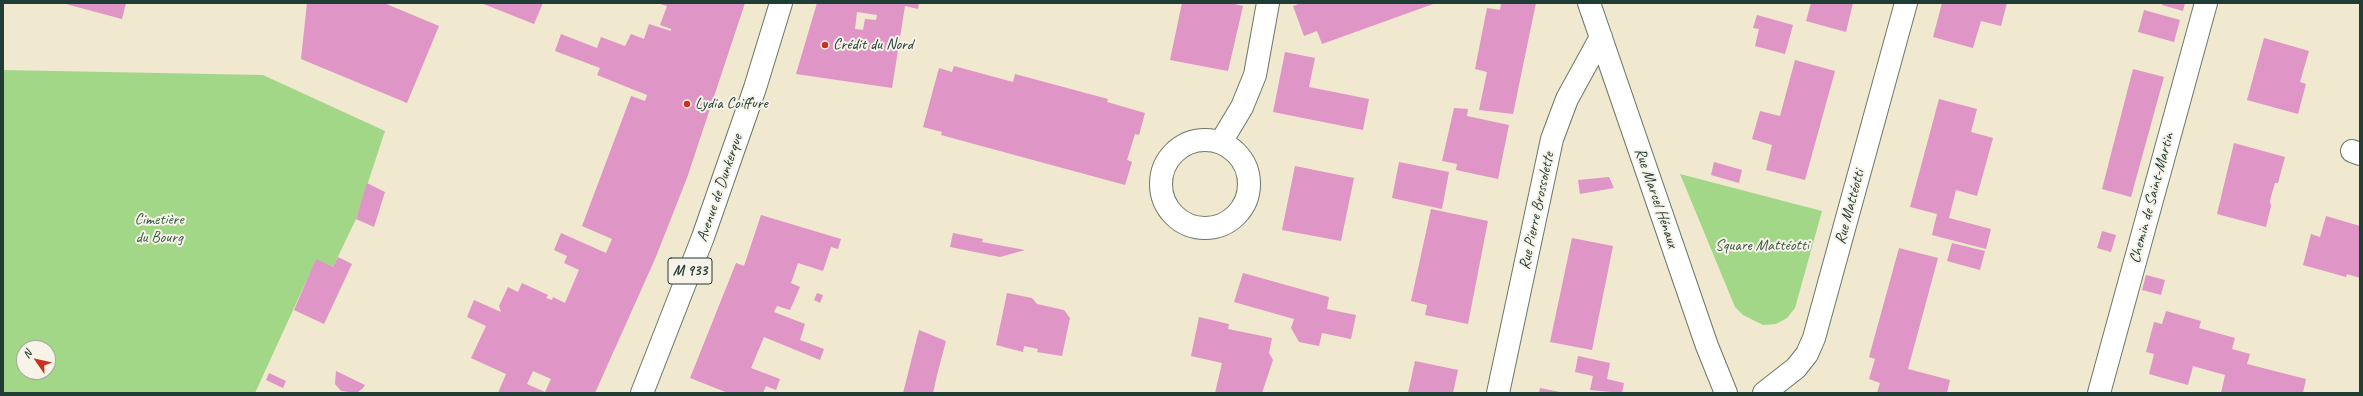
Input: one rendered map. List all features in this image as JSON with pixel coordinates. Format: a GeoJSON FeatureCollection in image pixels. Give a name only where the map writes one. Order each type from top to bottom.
{"type":"FeatureCollection","features":[{"type":"Feature","properties":{"kind":"street","name":"Avenue de Dunkerque"},"geometry":{"type":"LineString","coordinates":[[642,393],[703,237],[755,88],[781,3]]}},
{"type":"Feature","properties":{"kind":"street"},"geometry":{"type":"LineString","coordinates":[[1221,142],[1242,107],[1255,75],[1268,3]]}},
{"type":"Feature","properties":{"kind":"street","name":"Rue Marcel Hénaux"},"geometry":{"type":"LineString","coordinates":[[1589,3],[1707,346],[1726,393]]}},
{"type":"Feature","properties":{"kind":"street","name":"Rue Mattéotti"},"geometry":{"type":"LineString","coordinates":[[1764,393],[1796,368],[1806,354],[1814,338],[1906,3]]}},
{"type":"Feature","properties":{"kind":"street","name":"Chemin de Saint-Martin"},"geometry":{"type":"LineString","coordinates":[[2099,393],[2206,3]]}},
{"type":"Feature","properties":{"kind":"street","name":"Rue Pierre Brossolette"},"geometry":{"type":"LineString","coordinates":[[1498,393],[1556,126],[1567,99],[1601,37]]}},
{"type":"Feature","properties":{"kind":"street"},"geometry":{"type":"LineString","coordinates":[[1202,139],[1221,142],[1237,152],[1247,169],[1250,188],[1244,206],[1231,220],[1213,228],[1203,228],[1185,223],[1170,211],[1165,203],[1160,184],[1164,166],[1176,150],[1184,145],[1202,139]]}},
{"type":"Feature","properties":{"kind":"green space","name":"Cimetière du Bourg"},"geometry":{"type":"Polygon","coordinates":[[[3,70],[263,75],[385,131],[356,219],[333,267],[316,260],[255,393],[3,393],[3,70]]]}},
{"type":"Feature","properties":{"kind":"green space","name":"Square Mattéotti"},"geometry":{"type":"Polygon","coordinates":[[[1680,174],[1822,211],[1795,308],[1787,318],[1776,324],[1763,325],[1743,315],[1735,307],[1680,174]]]}},
{"type":"Feature","properties":{"kind":"building"},"geometry":{"type":"Polygon","coordinates":[[[62,3],[126,3],[122,19],[62,3]]]}},
{"type":"Feature","properties":{"kind":"building"},"geometry":{"type":"Polygon","coordinates":[[[307,3],[384,3],[439,26],[407,103],[301,59],[307,3]]]}},
{"type":"Feature","properties":{"kind":"building"},"geometry":{"type":"Polygon","coordinates":[[[481,3],[543,3],[534,24],[481,3]]]}},
{"type":"Feature","properties":{"kind":"building"},"geometry":{"type":"Polygon","coordinates":[[[657,3],[745,3],[687,178],[655,259],[595,393],[498,393],[506,374],[471,358],[486,326],[467,317],[474,300],[501,312],[499,306],[508,287],[518,292],[522,283],[548,295],[546,298],[552,300],[553,297],[565,303],[579,270],[564,263],[567,256],[554,250],[561,233],[606,253],[612,239],[582,226],[631,96],[645,101],[647,95],[597,75],[600,68],[555,51],[561,34],[597,48],[601,37],[625,46],[631,34],[644,39],[649,24],[671,31],[671,29],[660,25],[667,6],[657,3]],[[533,371],[527,384],[545,392],[551,379],[533,371]]]}},
{"type":"Feature","properties":{"kind":"building"},"geometry":{"type":"Polygon","coordinates":[[[817,3],[919,3],[918,9],[905,6],[892,88],[796,74],[817,3]],[[857,12],[855,29],[863,30],[865,19],[876,20],[877,15],[857,12]]]}},
{"type":"Feature","properties":{"kind":"building"},"geometry":{"type":"Polygon","coordinates":[[[1182,3],[1230,3],[1243,6],[1228,71],[1170,60],[1182,3]]]}},
{"type":"Feature","properties":{"kind":"building"},"geometry":{"type":"Polygon","coordinates":[[[1301,3],[1436,3],[1322,44],[1317,31],[1304,36],[1293,6],[1301,3]]]}},
{"type":"Feature","properties":{"kind":"building"},"geometry":{"type":"Polygon","coordinates":[[[1501,3],[1536,3],[1513,114],[1479,110],[1487,72],[1475,69],[1487,8],[1500,10],[1501,3]]]}},
{"type":"Feature","properties":{"kind":"building"},"geometry":{"type":"Polygon","coordinates":[[[1811,3],[1853,3],[1846,32],[1806,21],[1811,3]]]}},
{"type":"Feature","properties":{"kind":"building"},"geometry":{"type":"Polygon","coordinates":[[[1942,3],[2007,3],[2001,26],[1981,21],[1973,48],[1933,37],[1942,3]]]}},
{"type":"Feature","properties":{"kind":"building"},"geometry":{"type":"Polygon","coordinates":[[[2163,3],[2185,3],[2183,11],[2162,5],[2163,3]]]}},
{"type":"Feature","properties":{"kind":"building"},"geometry":{"type":"Polygon","coordinates":[[[2144,10],[2180,20],[2174,42],[2138,32],[2144,10]]]}},
{"type":"Feature","properties":{"kind":"building"},"geometry":{"type":"Polygon","coordinates":[[[1757,15],[1793,25],[1785,54],[1755,46],[1759,29],[1753,28],[1757,15]]]}},
{"type":"Feature","properties":{"kind":"building"},"geometry":{"type":"Polygon","coordinates":[[[2264,38],[2309,51],[2300,82],[2306,84],[2298,114],[2247,100],[2264,38]]]}},
{"type":"Feature","properties":{"kind":"building"},"geometry":{"type":"Polygon","coordinates":[[[1285,52],[1315,58],[1309,87],[1369,99],[1363,130],[1273,112],[1285,52]]]}},
{"type":"Feature","properties":{"kind":"building"},"geometry":{"type":"Polygon","coordinates":[[[1795,60],[1835,71],[1805,180],[1766,170],[1772,145],[1752,139],[1760,111],[1780,116],[1795,60]]]}},
{"type":"Feature","properties":{"kind":"building"},"geometry":{"type":"Polygon","coordinates":[[[954,66],[1013,82],[1015,74],[1108,99],[1107,102],[1145,113],[1139,135],[1135,134],[1127,160],[1132,162],[1125,185],[941,135],[942,132],[923,127],[939,68],[952,72],[954,66]]]}},
{"type":"Feature","properties":{"kind":"building"},"geometry":{"type":"Polygon","coordinates":[[[2133,69],[2164,77],[2131,197],[2102,189],[2133,69]]]}},
{"type":"Feature","properties":{"kind":"building"},"geometry":{"type":"Polygon","coordinates":[[[1939,99],[1977,109],[1971,132],[1993,138],[1977,196],[1956,190],[1949,218],[1991,229],[1986,249],[1932,235],[1937,214],[1910,207],[1939,99]]]}},
{"type":"Feature","properties":{"kind":"building"},"geometry":{"type":"Polygon","coordinates":[[[1454,108],[1468,109],[1467,116],[1509,125],[1498,179],[1456,170],[1457,164],[1442,161],[1454,108]]]}},
{"type":"Feature","properties":{"kind":"building"},"geometry":{"type":"Polygon","coordinates":[[[2234,143],[2285,157],[2278,183],[2275,183],[2272,193],[2270,201],[2271,206],[2266,227],[2217,214],[2234,143]]]}},
{"type":"Feature","properties":{"kind":"building"},"geometry":{"type":"Polygon","coordinates":[[[1399,162],[1449,172],[1442,209],[1392,198],[1399,162]]]}},
{"type":"Feature","properties":{"kind":"building"},"geometry":{"type":"Polygon","coordinates":[[[1714,162],[1742,170],[1739,183],[1711,175],[1714,162]]]}},
{"type":"Feature","properties":{"kind":"building"},"geometry":{"type":"Polygon","coordinates":[[[1295,166],[1354,178],[1341,241],[1282,230],[1295,166]]]}},
{"type":"Feature","properties":{"kind":"building"},"geometry":{"type":"Polygon","coordinates":[[[1609,177],[1614,188],[1580,194],[1578,180],[1609,177]]]}},
{"type":"Feature","properties":{"kind":"building"},"geometry":{"type":"Polygon","coordinates":[[[367,183],[385,192],[374,227],[356,219],[367,183]]]}},
{"type":"Feature","properties":{"kind":"building"},"geometry":{"type":"Polygon","coordinates":[[[1431,209],[1488,221],[1468,324],[1425,315],[1427,305],[1411,301],[1431,209]]]}},
{"type":"Feature","properties":{"kind":"building"},"geometry":{"type":"Polygon","coordinates":[[[761,215],[841,239],[838,249],[831,247],[823,271],[798,263],[791,283],[800,287],[790,310],[777,306],[774,312],[805,324],[800,340],[824,349],[820,360],[764,337],[751,368],[780,379],[776,390],[766,386],[763,393],[728,393],[690,378],[736,263],[744,266],[761,215]]]}},
{"type":"Feature","properties":{"kind":"building"},"geometry":{"type":"Polygon","coordinates":[[[2326,216],[2360,226],[2360,278],[2347,274],[2346,277],[2303,265],[2311,234],[2320,237],[2326,216]]]}},
{"type":"Feature","properties":{"kind":"building"},"geometry":{"type":"Polygon","coordinates":[[[2102,231],[2116,235],[2111,252],[2097,248],[2102,231]]]}},
{"type":"Feature","properties":{"kind":"building"},"geometry":{"type":"Polygon","coordinates":[[[953,233],[983,239],[982,242],[1025,250],[1000,257],[950,247],[953,233]]]}},
{"type":"Feature","properties":{"kind":"building"},"geometry":{"type":"Polygon","coordinates":[[[1572,238],[1613,246],[1592,350],[1550,342],[1572,238]]]}},
{"type":"Feature","properties":{"kind":"building"},"geometry":{"type":"Polygon","coordinates":[[[1952,243],[1985,251],[1980,270],[1947,261],[1952,243]]]}},
{"type":"Feature","properties":{"kind":"building"},"geometry":{"type":"Polygon","coordinates":[[[1899,248],[1938,258],[1908,369],[1950,380],[1947,393],[1877,393],[1880,383],[1869,379],[1875,359],[1869,357],[1899,248]]]}},
{"type":"Feature","properties":{"kind":"building"},"geometry":{"type":"Polygon","coordinates":[[[338,257],[352,264],[324,324],[294,310],[316,259],[333,267],[338,257]]]}},
{"type":"Feature","properties":{"kind":"building"},"geometry":{"type":"Polygon","coordinates":[[[1243,273],[1329,297],[1327,309],[1356,315],[1351,339],[1322,333],[1319,346],[1299,342],[1291,328],[1294,319],[1234,302],[1243,273]]]}},
{"type":"Feature","properties":{"kind":"building"},"geometry":{"type":"Polygon","coordinates":[[[2146,275],[2165,280],[2161,295],[2142,290],[2146,275]]]}},
{"type":"Feature","properties":{"kind":"building"},"geometry":{"type":"Polygon","coordinates":[[[817,293],[823,295],[820,303],[814,300],[817,293]]]}},
{"type":"Feature","properties":{"kind":"building"},"geometry":{"type":"Polygon","coordinates":[[[1007,293],[1032,298],[1037,304],[1064,310],[1070,318],[1062,356],[1037,352],[1038,349],[1024,346],[1023,352],[996,345],[1007,293]]]}},
{"type":"Feature","properties":{"kind":"building"},"geometry":{"type":"Polygon","coordinates":[[[2166,311],[2201,321],[2199,328],[2235,338],[2232,349],[2250,354],[2247,364],[2306,379],[2303,393],[2221,393],[2225,375],[2193,366],[2188,385],[2149,374],[2154,354],[2146,352],[2154,322],[2162,324],[2166,311]]]}},
{"type":"Feature","properties":{"kind":"building"},"geometry":{"type":"Polygon","coordinates":[[[1199,317],[1229,324],[1228,329],[1272,338],[1269,353],[1273,360],[1262,393],[1215,393],[1222,363],[1191,356],[1199,317]]]}},
{"type":"Feature","properties":{"kind":"building"},"geometry":{"type":"Polygon","coordinates":[[[919,330],[946,341],[933,393],[903,393],[919,330]]]}},
{"type":"Feature","properties":{"kind":"building"},"geometry":{"type":"Polygon","coordinates":[[[1578,356],[1610,363],[1607,379],[1624,383],[1622,393],[1590,390],[1593,376],[1575,372],[1578,356]]]}},
{"type":"Feature","properties":{"kind":"building"},"geometry":{"type":"Polygon","coordinates":[[[1415,361],[1458,370],[1453,393],[1408,393],[1415,361]]]}},
{"type":"Feature","properties":{"kind":"building"},"geometry":{"type":"Polygon","coordinates":[[[336,371],[365,385],[357,393],[341,391],[335,384],[336,371]]]}},
{"type":"Feature","properties":{"kind":"building"},"geometry":{"type":"Polygon","coordinates":[[[269,373],[286,381],[283,388],[266,380],[269,373]]]}},
{"type":"Feature","properties":{"kind":"building"},"geometry":{"type":"Polygon","coordinates":[[[1540,388],[1560,392],[1560,393],[1539,393],[1540,388]]]}},
{"type":"Feature","properties":{"kind":"place","name":"Crédit du Nord"},"geometry":{"type":"Point","coordinates":[825,45]}},
{"type":"Feature","properties":{"kind":"place","name":"Lydia Coiffure"},"geometry":{"type":"Point","coordinates":[687,104]}}]}
